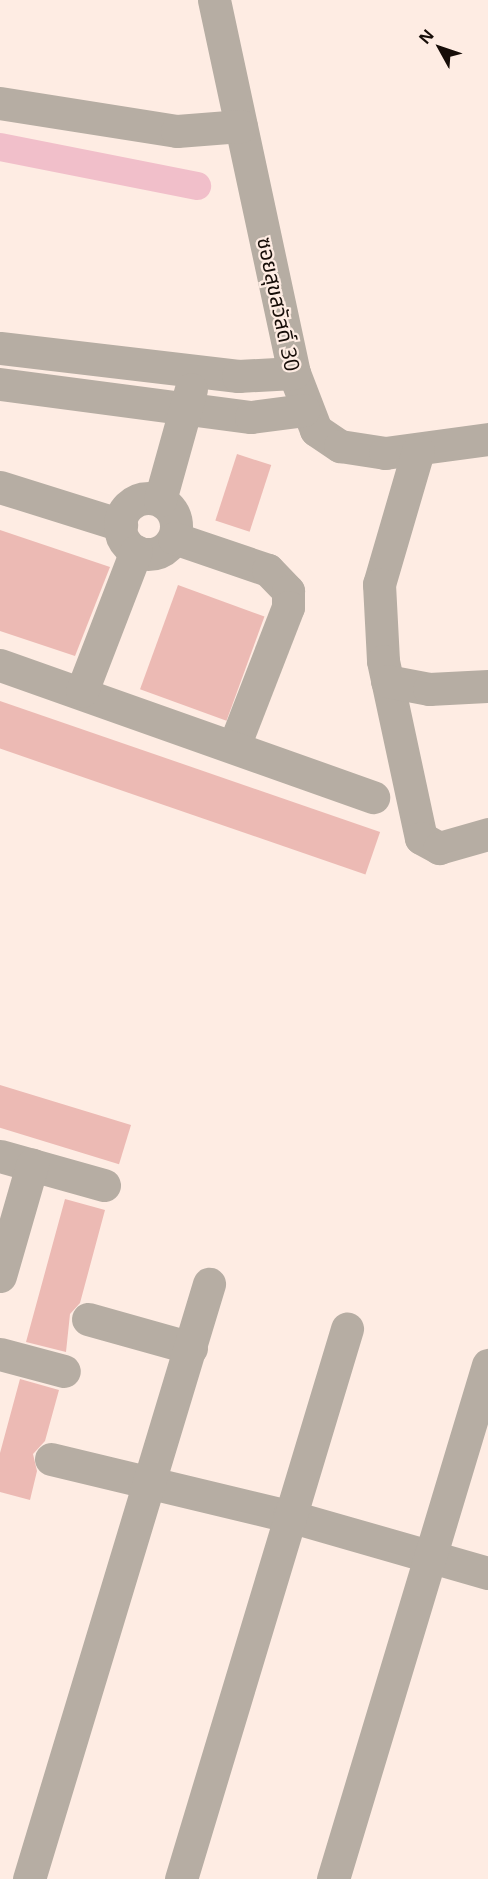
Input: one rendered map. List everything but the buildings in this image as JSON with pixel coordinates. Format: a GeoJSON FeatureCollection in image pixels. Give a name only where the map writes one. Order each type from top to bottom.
{"type":"FeatureCollection","features":[{"type":"Feature","properties":{"kind":"street","name":"ซอยสุขสวัสดิ์ 30"},"geometry":{"type":"LineString","coordinates":[[214,0],[294,373],[304,410],[316,430],[340,446],[385,453],[418,451],[488,439]]}},
{"type":"Feature","properties":{"kind":"street"},"geometry":{"type":"LineString","coordinates":[[0,83],[176,112],[238,113]]}},
{"type":"Feature","properties":{"kind":"street"},"geometry":{"type":"LineString","coordinates":[[0,103],[177,131],[238,113]]}},
{"type":"Feature","properties":{"kind":"street"},"geometry":{"type":"LineString","coordinates":[[0,348],[263,377],[294,373]]}},
{"type":"Feature","properties":{"kind":"street"},"geometry":{"type":"LineString","coordinates":[[160,500],[187,411],[195,371]]}},
{"type":"Feature","properties":{"kind":"street"},"geometry":{"type":"LineString","coordinates":[[0,384],[187,411],[251,417],[304,410]]}},
{"type":"Feature","properties":{"kind":"street"},"geometry":{"type":"LineString","coordinates":[[418,451],[379,584],[387,681],[422,838],[439,848],[488,834]]}},
{"type":"Feature","properties":{"kind":"street"},"geometry":{"type":"LineString","coordinates":[[0,487],[128,538],[156,552],[174,538],[175,516],[160,500],[138,500],[128,538],[82,691]]}},
{"type":"Feature","properties":{"kind":"street"},"geometry":{"type":"LineString","coordinates":[[174,538],[268,570],[288,591],[288,607],[234,746]]}},
{"type":"Feature","properties":{"kind":"street"},"geometry":{"type":"LineString","coordinates":[[0,664],[82,691],[373,797]]}},
{"type":"Feature","properties":{"kind":"street"},"geometry":{"type":"LineString","coordinates":[[387,681],[429,689],[488,686]]}},
{"type":"Feature","properties":{"kind":"street"},"geometry":{"type":"LineString","coordinates":[[0,1156],[104,1185]]}},
{"type":"Feature","properties":{"kind":"street"},"geometry":{"type":"LineString","coordinates":[[0,1276],[32,1165]]}},
{"type":"Feature","properties":{"kind":"street"},"geometry":{"type":"LineString","coordinates":[[29,1879],[209,1284]]}},
{"type":"Feature","properties":{"kind":"street"},"geometry":{"type":"LineString","coordinates":[[88,1319],[191,1348]]}},
{"type":"Feature","properties":{"kind":"street"},"geometry":{"type":"LineString","coordinates":[[181,1879],[347,1329]]}},
{"type":"Feature","properties":{"kind":"street"},"geometry":{"type":"LineString","coordinates":[[0,1354],[64,1371]]}},
{"type":"Feature","properties":{"kind":"street"},"geometry":{"type":"LineString","coordinates":[[333,1879],[488,1365]]}},
{"type":"Feature","properties":{"kind":"street"},"geometry":{"type":"LineString","coordinates":[[51,1459],[289,1516],[488,1573]]}},
{"type":"Feature","properties":{"kind":"waterway"},"geometry":{"type":"LineString","coordinates":[[0,147],[197,186]]}}]}
